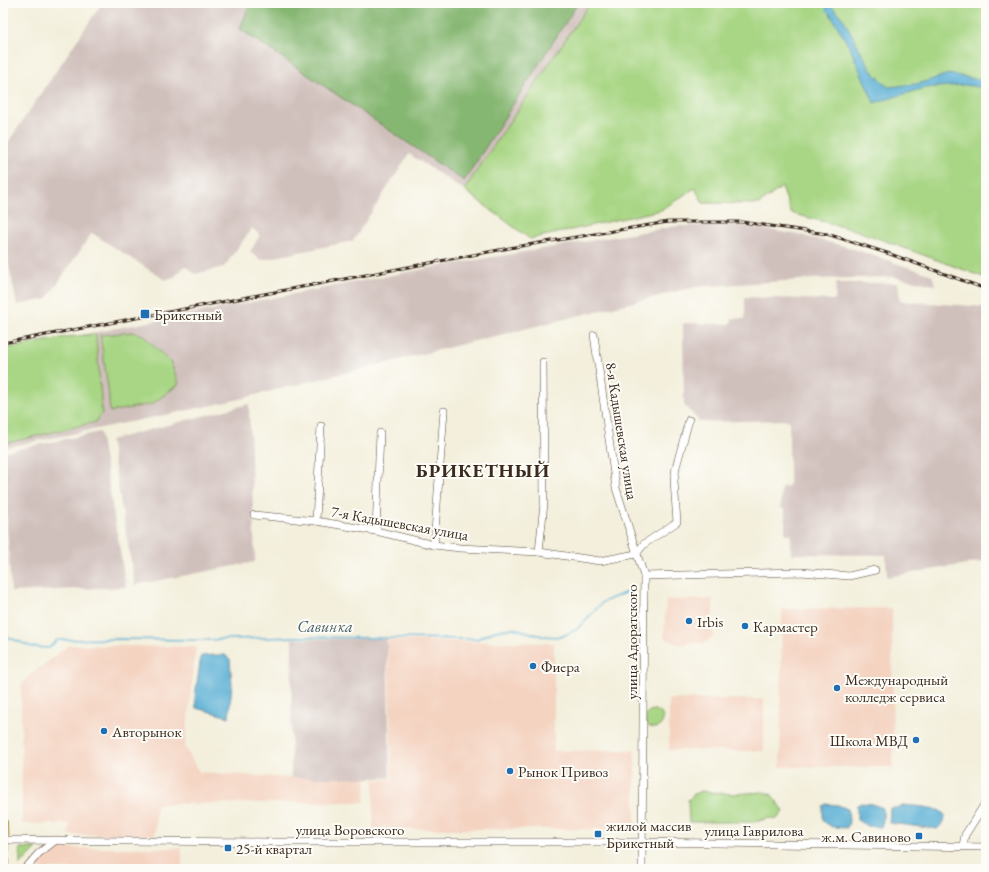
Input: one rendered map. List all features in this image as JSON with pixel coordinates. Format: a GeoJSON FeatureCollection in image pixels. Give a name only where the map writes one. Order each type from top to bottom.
{"type":"FeatureCollection","features":[{"type":"Feature","properties":{"kind":"main road"},"geometry":{"type":"LineString","coordinates":[[3,823],[4,869]]}},
{"type":"Feature","properties":{"kind":"street","name":"8-я Кадышевская улица"},"geometry":{"type":"LineString","coordinates":[[594,335],[616,488],[644,576]]}},
{"type":"Feature","properties":{"kind":"street"},"geometry":{"type":"LineString","coordinates":[[539,552],[544,503],[543,362]]}},
{"type":"Feature","properties":{"kind":"street"},"geometry":{"type":"LineString","coordinates":[[434,545],[444,410]]}},
{"type":"Feature","properties":{"kind":"street"},"geometry":{"type":"LineString","coordinates":[[636,554],[644,544],[677,522],[674,481],[676,467],[689,420]]}},
{"type":"Feature","properties":{"kind":"street"},"geometry":{"type":"LineString","coordinates":[[316,521],[321,426]]}},
{"type":"Feature","properties":{"kind":"street"},"geometry":{"type":"LineString","coordinates":[[376,531],[380,433]]}},
{"type":"Feature","properties":{"kind":"street","name":"7-я Кадышевская улица"},"geometry":{"type":"LineString","coordinates":[[254,515],[316,521],[376,531],[434,545],[460,548],[539,552],[600,561],[636,554]]}},
{"type":"Feature","properties":{"kind":"street","name":"улица Адоратского"},"geometry":{"type":"LineString","coordinates":[[642,869],[644,576],[801,572],[849,576],[875,570]]}},
{"type":"Feature","properties":{"kind":"street"},"geometry":{"type":"LineString","coordinates":[[964,846],[965,835],[986,802]]}},
{"type":"Feature","properties":{"kind":"street","name":"улица Воровского"},"geometry":{"type":"LineString","coordinates":[[3,840],[643,842]]}},
{"type":"Feature","properties":{"kind":"street"},"geometry":{"type":"LineString","coordinates":[[31,840],[39,847],[39,853]]}},
{"type":"Feature","properties":{"kind":"street"},"geometry":{"type":"LineString","coordinates":[[25,869],[39,853],[56,840]]}},
{"type":"Feature","properties":{"kind":"street","name":"улица Гаврилова"},"geometry":{"type":"LineString","coordinates":[[643,842],[986,847]]}},
{"type":"Feature","properties":{"kind":"shaded area"},"geometry":{"type":"Polygon","coordinates":[[[102,3],[590,3],[464,190],[409,154],[353,241],[261,260],[250,252],[260,235],[252,228],[224,267],[195,274],[185,266],[174,277],[165,280],[92,233],[47,299],[17,305],[3,238],[3,150],[102,3]]]}},
{"type":"Feature","properties":{"kind":"shaded area"},"geometry":{"type":"Polygon","coordinates":[[[739,225],[800,235],[844,246],[932,275],[935,285],[894,277],[814,279],[695,287],[223,403],[3,448],[3,350],[429,268],[678,226],[739,225]]]}},
{"type":"Feature","properties":{"kind":"shaded area"},"geometry":{"type":"Polygon","coordinates":[[[836,283],[898,283],[900,301],[986,307],[986,561],[887,577],[886,555],[791,554],[791,534],[785,534],[785,509],[781,508],[781,487],[789,486],[789,420],[700,422],[684,405],[683,323],[731,324],[732,318],[745,319],[745,297],[835,300],[836,283]]]}},
{"type":"Feature","properties":{"kind":"shaded area"},"geometry":{"type":"Polygon","coordinates":[[[249,404],[255,562],[135,585],[110,440],[249,404]]]}},
{"type":"Feature","properties":{"kind":"shaded area"},"geometry":{"type":"Polygon","coordinates":[[[100,432],[126,587],[11,592],[3,452],[100,432]]]}},
{"type":"Feature","properties":{"kind":"shaded area"},"geometry":{"type":"Polygon","coordinates":[[[713,599],[713,636],[705,643],[678,644],[664,638],[666,600],[713,599]]]}},
{"type":"Feature","properties":{"kind":"shaded area","name":"Международный колледж сервиса"},"geometry":{"type":"Polygon","coordinates":[[[892,608],[893,767],[780,767],[782,609],[892,608]]]}},
{"type":"Feature","properties":{"kind":"shaded area"},"geometry":{"type":"Polygon","coordinates":[[[292,639],[387,639],[390,778],[291,778],[292,639]]]}},
{"type":"Feature","properties":{"kind":"shaded area"},"geometry":{"type":"Polygon","coordinates":[[[388,640],[554,643],[554,751],[635,750],[635,829],[373,829],[374,780],[392,779],[388,640]]]}},
{"type":"Feature","properties":{"kind":"shaded area","name":"Авторынок"},"geometry":{"type":"Polygon","coordinates":[[[69,645],[196,647],[185,747],[199,772],[291,778],[367,778],[364,802],[156,804],[155,835],[69,835],[69,824],[22,824],[21,685],[29,676],[69,645]]]}},
{"type":"Feature","properties":{"kind":"shaded area"},"geometry":{"type":"Polygon","coordinates":[[[669,699],[764,699],[764,751],[669,750],[669,699]]]}},
{"type":"Feature","properties":{"kind":"shaded area"},"geometry":{"type":"Polygon","coordinates":[[[56,848],[182,848],[182,869],[28,869],[38,857],[46,851],[56,848]]]}},
{"type":"Feature","properties":{"kind":"green space"},"geometry":{"type":"Polygon","coordinates":[[[250,3],[578,3],[464,181],[240,29],[250,3]]]}},
{"type":"Feature","properties":{"kind":"green space"},"geometry":{"type":"Polygon","coordinates":[[[590,3],[986,3],[986,278],[855,230],[791,213],[782,187],[759,204],[703,203],[695,188],[661,210],[530,239],[464,190],[590,3]]]}},
{"type":"Feature","properties":{"kind":"green space"},"geometry":{"type":"Polygon","coordinates":[[[133,332],[143,335],[171,363],[179,384],[152,404],[110,412],[108,387],[100,335],[133,332]]]}},
{"type":"Feature","properties":{"kind":"green space"},"geometry":{"type":"Polygon","coordinates":[[[96,334],[102,413],[96,422],[3,444],[3,349],[66,337],[96,334]]]}},
{"type":"Feature","properties":{"kind":"green space"},"geometry":{"type":"Polygon","coordinates":[[[654,710],[660,713],[663,719],[660,725],[654,728],[648,725],[645,719],[648,713],[654,710]]]}},
{"type":"Feature","properties":{"kind":"green space"},"geometry":{"type":"Polygon","coordinates":[[[701,791],[732,794],[763,792],[771,794],[784,811],[777,819],[769,818],[755,822],[689,822],[688,800],[694,794],[701,791]]]}},
{"type":"Feature","properties":{"kind":"green space"},"geometry":{"type":"Polygon","coordinates":[[[20,848],[37,848],[20,865],[20,848]]]}},
{"type":"Feature","properties":{"kind":"water"},"geometry":{"type":"Polygon","coordinates":[[[829,3],[833,3],[831,5],[844,20],[871,70],[888,87],[917,84],[949,74],[981,80],[986,79],[986,88],[964,85],[925,88],[874,103],[850,48],[826,7],[829,3]]]}},
{"type":"Feature","properties":{"kind":"water"},"geometry":{"type":"Polygon","coordinates":[[[225,655],[230,659],[232,684],[229,717],[196,708],[195,696],[201,656],[225,655]]]}},
{"type":"Feature","properties":{"kind":"water"},"geometry":{"type":"Polygon","coordinates":[[[861,803],[872,804],[883,808],[883,821],[881,827],[867,826],[857,820],[857,805],[861,803]]]}},
{"type":"Feature","properties":{"kind":"water"},"geometry":{"type":"Polygon","coordinates":[[[826,804],[838,805],[848,809],[849,822],[847,828],[832,827],[823,821],[823,806],[826,804]]]}},
{"type":"Feature","properties":{"kind":"water"},"geometry":{"type":"Polygon","coordinates":[[[905,805],[935,809],[942,812],[945,816],[944,821],[937,829],[889,823],[890,808],[898,808],[905,805]]]}},
{"type":"Feature","properties":{"kind":"waterway"},"geometry":{"type":"LineString","coordinates":[[829,3],[826,10],[830,12]]}},
{"type":"Feature","properties":{"kind":"waterway","name":"Савинка"},"geometry":{"type":"LineString","coordinates":[[3,635],[32,647],[49,648],[57,640],[200,640],[296,637],[477,639],[495,631],[513,628],[542,636],[561,637],[577,629],[603,602],[634,589]]}},
{"type":"Feature","properties":{"kind":"railway"},"geometry":{"type":"LineString","coordinates":[[3,343],[515,247],[668,222],[742,222],[827,234],[890,254],[986,289]]}},
{"type":"Feature","properties":{"kind":"place","name":"Брикетный"},"geometry":{"type":"Point","coordinates":[145,314]}},
{"type":"Feature","properties":{"kind":"place","name":"Irbis"},"geometry":{"type":"Point","coordinates":[689,621]}},
{"type":"Feature","properties":{"kind":"place","name":"Кармастер"},"geometry":{"type":"Point","coordinates":[745,626]}},
{"type":"Feature","properties":{"kind":"place","name":"Фиера"},"geometry":{"type":"Point","coordinates":[533,666]}},
{"type":"Feature","properties":{"kind":"place","name":"Международный колледж сервиса"},"geometry":{"type":"Point","coordinates":[837,688]}},
{"type":"Feature","properties":{"kind":"place","name":"Авторынок"},"geometry":{"type":"Point","coordinates":[104,731]}},
{"type":"Feature","properties":{"kind":"place","name":"Школа МВД"},"geometry":{"type":"Point","coordinates":[916,740]}},
{"type":"Feature","properties":{"kind":"place","name":"Рынок Привоз"},"geometry":{"type":"Point","coordinates":[510,771]}},
{"type":"Feature","properties":{"kind":"place","name":"жилой массив Брикетный"},"geometry":{"type":"Point","coordinates":[598,834]}},
{"type":"Feature","properties":{"kind":"place","name":"ж.м. Савиново"},"geometry":{"type":"Point","coordinates":[919,836]}},
{"type":"Feature","properties":{"kind":"place","name":"25-й квартал"},"geometry":{"type":"Point","coordinates":[228,848]}},
{"type":"Feature","properties":{"kind":"district","name":"БРИКЕТНЫЙ"},"geometry":{"type":"Point","coordinates":[483,470]}}]}
